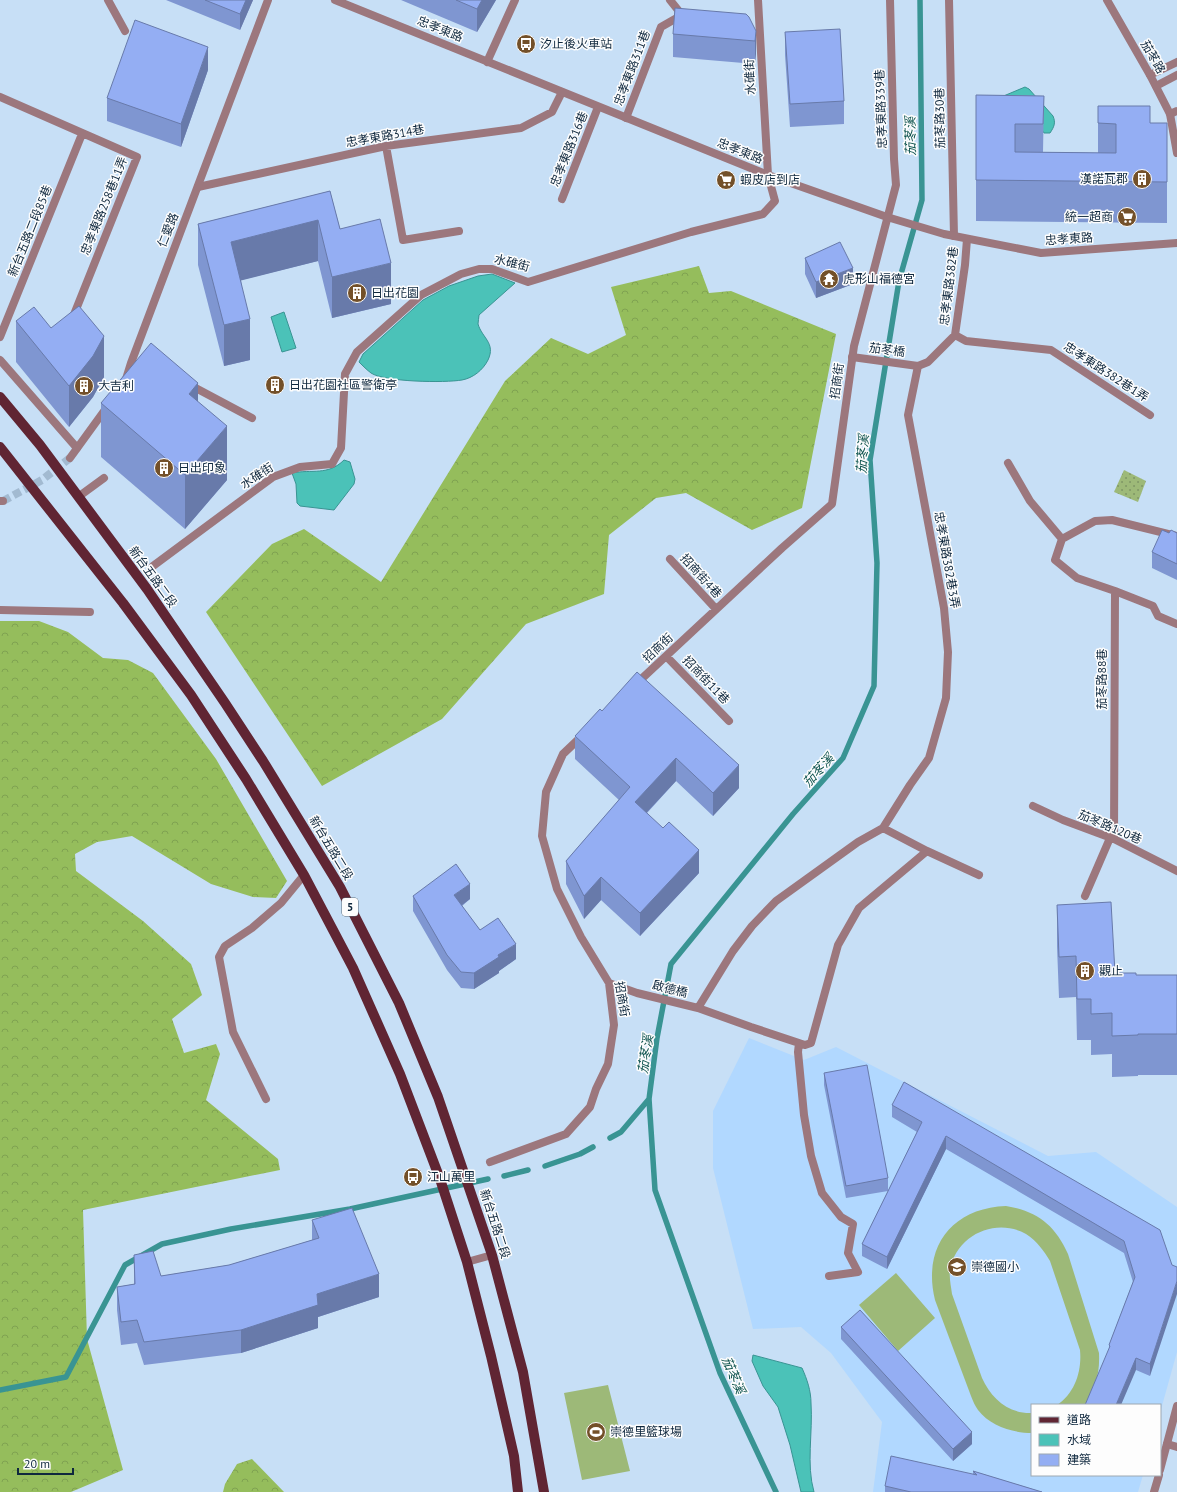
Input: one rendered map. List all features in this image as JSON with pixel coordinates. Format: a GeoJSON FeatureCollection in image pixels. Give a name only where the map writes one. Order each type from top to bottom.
{"type":"FeatureCollection","features":[{"type":"Feature","properties":{"kind":"main road","name":"新台五路二段"},"geometry":{"type":"LineString","coordinates":[[0,397],[40,445],[147,589],[225,703],[263,761],[340,887],[399,1003],[438,1097],[492,1255],[523,1372],[544,1492]]}},
{"type":"Feature","properties":{"kind":"main road","name":"5"},"geometry":{"type":"LineString","coordinates":[[0,447],[122,603],[191,695],[246,779],[304,875],[353,968],[400,1074],[440,1179],[467,1262],[514,1456],[518,1492]]}},
{"type":"Feature","properties":{"kind":"street"},"geometry":{"type":"LineString","coordinates":[[108,0],[125,31]]}},
{"type":"Feature","properties":{"kind":"street","name":"仁愛路"},"geometry":{"type":"LineString","coordinates":[[122,386],[126,380],[131,363],[138,358],[171,256],[268,0]]}},
{"type":"Feature","properties":{"kind":"street","name":"忠孝東路"},"geometry":{"type":"LineString","coordinates":[[336,0],[768,175],[891,218],[944,234],[1041,253],[1177,243]]}},
{"type":"Feature","properties":{"kind":"street"},"geometry":{"type":"LineString","coordinates":[[487,62],[515,0]]}},
{"type":"Feature","properties":{"kind":"street","name":"忠孝東路311巷"},"geometry":{"type":"LineString","coordinates":[[626,118],[661,27],[686,16],[670,0]]}},
{"type":"Feature","properties":{"kind":"street","name":"水碓街"},"geometry":{"type":"LineString","coordinates":[[153,566],[273,477],[300,467],[332,464],[341,448],[345,374],[357,352],[421,295],[461,274],[479,269],[492,269],[528,282],[691,232],[763,214],[775,201],[768,175],[755,23],[758,0]]}},
{"type":"Feature","properties":{"kind":"street","name":"忠孝東路339巷"},"geometry":{"type":"LineString","coordinates":[[890,0],[896,186],[891,218]]}},
{"type":"Feature","properties":{"kind":"street","name":"茄苳路30巷"},"geometry":{"type":"LineString","coordinates":[[949,0],[954,236]]}},
{"type":"Feature","properties":{"kind":"street","name":"茄苳路"},"geometry":{"type":"LineString","coordinates":[[1106,0],[1156,86],[1173,112],[1177,153]]}},
{"type":"Feature","properties":{"kind":"street"},"geometry":{"type":"LineString","coordinates":[[1150,75],[1177,62]]}},
{"type":"Feature","properties":{"kind":"street"},"geometry":{"type":"LineString","coordinates":[[1156,86],[1177,75]]}},
{"type":"Feature","properties":{"kind":"street","name":"忠孝東路314巷"},"geometry":{"type":"LineString","coordinates":[[198,188],[386,146],[521,128],[552,112],[562,92]]}},
{"type":"Feature","properties":{"kind":"street","name":"忠孝東路258巷11弄"},"geometry":{"type":"LineString","coordinates":[[0,97],[137,157],[71,321]]}},
{"type":"Feature","properties":{"kind":"street","name":"忠孝東路316巷"},"geometry":{"type":"LineString","coordinates":[[562,199],[598,107]]}},
{"type":"Feature","properties":{"kind":"street","name":"新台五路二段85巷"},"geometry":{"type":"LineString","coordinates":[[0,337],[82,134]]}},
{"type":"Feature","properties":{"kind":"street"},"geometry":{"type":"LineString","coordinates":[[386,146],[403,240],[459,231]]}},
{"type":"Feature","properties":{"kind":"street","name":"招商街"},"geometry":{"type":"LineString","coordinates":[[629,690],[782,548],[832,504],[854,346],[891,218]]}},
{"type":"Feature","properties":{"kind":"street","name":"忠孝東路382巷"},"geometry":{"type":"LineString","coordinates":[[918,366],[928,362],[955,336],[965,265],[967,239]]}},
{"type":"Feature","properties":{"kind":"street","name":"忠孝東路382巷1弄"},"geometry":{"type":"LineString","coordinates":[[955,336],[966,340],[1051,350],[1150,415]]}},
{"type":"Feature","properties":{"kind":"street","name":"茄苳橋"},"geometry":{"type":"LineString","coordinates":[[852,357],[918,366]]}},
{"type":"Feature","properties":{"kind":"street"},"geometry":{"type":"LineString","coordinates":[[0,360],[77,448]]}},
{"type":"Feature","properties":{"kind":"street","name":"忠孝東路382巷3弄"},"geometry":{"type":"LineString","coordinates":[[883,828],[929,758],[946,698],[948,652],[944,608],[908,415],[918,366]]}},
{"type":"Feature","properties":{"kind":"street"},"geometry":{"type":"LineString","coordinates":[[183,382],[252,418]]}},
{"type":"Feature","properties":{"kind":"street"},"geometry":{"type":"LineString","coordinates":[[70,458],[112,399]]}},
{"type":"Feature","properties":{"kind":"street"},"geometry":{"type":"LineString","coordinates":[[1008,463],[1030,501],[1062,539]]}},
{"type":"Feature","properties":{"kind":"street"},"geometry":{"type":"LineString","coordinates":[[78,497],[104,478]]}},
{"type":"Feature","properties":{"kind":"street"},"geometry":{"type":"LineString","coordinates":[[1177,536],[1112,520],[1095,521],[1062,539],[1055,560],[1077,578],[1153,606],[1158,616],[1177,624]]}},
{"type":"Feature","properties":{"kind":"street","name":"招商街4巷"},"geometry":{"type":"LineString","coordinates":[[670,559],[716,610]]}},
{"type":"Feature","properties":{"kind":"street","name":"茄苳路88巷"},"geometry":{"type":"LineString","coordinates":[[1112,839],[1115,591]]}},
{"type":"Feature","properties":{"kind":"street"},"geometry":{"type":"LineString","coordinates":[[0,610],[90,612]]}},
{"type":"Feature","properties":{"kind":"street","name":"招商街11巷"},"geometry":{"type":"LineString","coordinates":[[666,656],[729,721]]}},
{"type":"Feature","properties":{"kind":"street","name":"招商街"},"geometry":{"type":"LineString","coordinates":[[490,1162],[566,1134],[590,1107],[596,1089],[608,1064],[614,1025],[609,983],[581,937],[557,888],[542,836],[546,792],[563,754],[592,727]]}},
{"type":"Feature","properties":{"kind":"street","name":"茄苳路120巷"},"geometry":{"type":"LineString","coordinates":[[1033,806],[1063,820],[1112,839],[1177,872]]}},
{"type":"Feature","properties":{"kind":"street"},"geometry":{"type":"LineString","coordinates":[[698,1008],[733,951],[752,926],[776,901],[858,842],[883,828],[927,851],[979,875]]}},
{"type":"Feature","properties":{"kind":"street"},"geometry":{"type":"LineString","coordinates":[[1085,896],[1112,839]]}},
{"type":"Feature","properties":{"kind":"street"},"geometry":{"type":"LineString","coordinates":[[829,1276],[858,1272],[848,1253],[853,1224],[841,1217],[822,1193],[811,1156],[804,1115],[798,1052],[799,1042],[805,1045],[811,1043],[838,945],[859,908],[927,851]]}},
{"type":"Feature","properties":{"kind":"street"},"geometry":{"type":"LineString","coordinates":[[266,1099],[232,1032],[219,957],[225,946],[252,928],[281,903],[304,875]]}},
{"type":"Feature","properties":{"kind":"street","name":"啟德橋"},"geometry":{"type":"LineString","coordinates":[[609,983],[637,993],[698,1008],[799,1042]]}},
{"type":"Feature","properties":{"kind":"street"},"geometry":{"type":"LineString","coordinates":[[467,1262],[492,1255]]}},
{"type":"Feature","properties":{"kind":"street"},"geometry":{"type":"LineString","coordinates":[[1161,1466],[1177,1406]]}},
{"type":"Feature","properties":{"kind":"street"},"geometry":{"type":"LineString","coordinates":[[1167,1444],[1177,1447]]}},
{"type":"Feature","properties":{"kind":"street"},"geometry":{"type":"LineString","coordinates":[[1154,1492],[1159,1476]]}},
{"type":"Feature","properties":{"kind":"shaded area"},"geometry":{"type":"Polygon","coordinates":[[[1124,470],[1146,481],[1138,502],[1114,492],[1124,470]]]}},
{"type":"Feature","properties":{"kind":"shaded area","name":"崇德國小"},"geometry":{"type":"Polygon","coordinates":[[[749,1038],[804,1060],[836,1047],[1048,1156],[1096,1152],[1177,1207],[1177,1352],[1161,1409],[1161,1404],[1031,1404],[1031,1476],[1143,1476],[1138,1492],[873,1492],[882,1422],[831,1353],[801,1327],[753,1329],[713,1168],[713,1111],[749,1038]]]}},
{"type":"Feature","properties":{"kind":"shaded area"},"geometry":{"type":"Polygon","coordinates":[[[1006,1206],[1017,1208],[1036,1216],[1051,1227],[1068,1254],[1099,1353],[1099,1368],[1092,1392],[1086,1404],[1058,1404],[1073,1388],[1076,1381],[1080,1366],[1080,1350],[1050,1261],[1034,1240],[1026,1234],[1014,1229],[990,1229],[979,1232],[960,1247],[950,1270],[952,1294],[982,1378],[995,1398],[1008,1408],[1023,1413],[1031,1413],[1031,1433],[1017,1432],[1002,1428],[983,1416],[977,1408],[971,1396],[935,1300],[932,1281],[933,1263],[938,1247],[945,1234],[956,1223],[970,1214],[987,1208],[1006,1206]]]}},
{"type":"Feature","properties":{"kind":"shaded area"},"geometry":{"type":"Polygon","coordinates":[[[896,1273],[935,1318],[898,1351],[859,1305],[896,1273]]]}},
{"type":"Feature","properties":{"kind":"shaded area","name":"崇德里籃球場"},"geometry":{"type":"Polygon","coordinates":[[[608,1385],[630,1471],[582,1480],[564,1393],[608,1385]]]}},
{"type":"Feature","properties":{"kind":"green space"},"geometry":{"type":"Polygon","coordinates":[[[699,266],[709,293],[731,291],[836,334],[802,508],[752,530],[686,493],[656,498],[609,535],[604,594],[526,624],[442,719],[322,786],[206,612],[272,544],[304,529],[381,582],[505,381],[551,338],[588,354],[626,335],[611,287],[699,266]]]}},
{"type":"Feature","properties":{"kind":"green space"},"geometry":{"type":"Polygon","coordinates":[[[0,621],[39,621],[68,632],[103,658],[128,660],[153,673],[216,759],[287,881],[276,898],[253,897],[211,884],[132,836],[97,842],[75,854],[76,871],[143,921],[191,964],[202,995],[172,1019],[184,1053],[216,1044],[220,1054],[206,1100],[278,1159],[280,1170],[83,1210],[87,1339],[123,1470],[71,1492],[0,1492],[0,621]]]}},
{"type":"Feature","properties":{"kind":"green space"},"geometry":{"type":"Polygon","coordinates":[[[252,1459],[284,1492],[223,1492],[225,1484],[237,1464],[252,1459]]]}},
{"type":"Feature","properties":{"kind":"water"},"geometry":{"type":"Polygon","coordinates":[[[1025,87],[1029,89],[1053,116],[1054,125],[1050,133],[1044,133],[1041,128],[994,100],[1025,87]]]}},
{"type":"Feature","properties":{"kind":"water"},"geometry":{"type":"Polygon","coordinates":[[[492,274],[515,283],[479,315],[478,324],[488,341],[490,354],[483,367],[474,375],[466,379],[454,381],[401,380],[378,376],[371,373],[359,362],[363,354],[423,300],[449,286],[478,276],[492,274]]]}},
{"type":"Feature","properties":{"kind":"water"},"geometry":{"type":"Polygon","coordinates":[[[284,312],[296,348],[282,352],[271,317],[284,312]]]}},
{"type":"Feature","properties":{"kind":"water"},"geometry":{"type":"Polygon","coordinates":[[[344,460],[350,462],[355,479],[354,484],[334,510],[300,506],[297,503],[296,484],[292,473],[326,470],[338,465],[344,460]]]}},
{"type":"Feature","properties":{"kind":"water"},"geometry":{"type":"Polygon","coordinates":[[[753,1355],[802,1368],[806,1376],[811,1399],[810,1470],[814,1492],[801,1492],[790,1445],[778,1407],[763,1386],[752,1361],[753,1355]]]}},
{"type":"Feature","properties":{"kind":"building"},"geometry":{"type":"Polygon","coordinates":[[[205,0],[246,0],[240,14],[205,0]]]}},
{"type":"Feature","properties":{"kind":"building"},"geometry":{"type":"Polygon","coordinates":[[[456,0],[482,0],[477,9],[456,0]]]}},
{"type":"Feature","properties":{"kind":"building"},"geometry":{"type":"Polygon","coordinates":[[[675,8],[746,14],[756,31],[755,41],[673,34],[675,8]]]}},
{"type":"Feature","properties":{"kind":"building"},"geometry":{"type":"Polygon","coordinates":[[[135,20],[208,47],[181,124],[107,98],[135,20]]]}},
{"type":"Feature","properties":{"kind":"building"},"geometry":{"type":"Polygon","coordinates":[[[840,29],[844,101],[790,104],[785,32],[840,29]]]}},
{"type":"Feature","properties":{"kind":"building"},"geometry":{"type":"Polygon","coordinates":[[[976,95],[1044,96],[1043,124],[1015,124],[1015,152],[1116,153],[1116,124],[1098,123],[1098,106],[1150,106],[1150,123],[1167,123],[1167,182],[976,180],[976,95]]]}},
{"type":"Feature","properties":{"kind":"building"},"geometry":{"type":"Polygon","coordinates":[[[330,191],[340,229],[380,219],[391,263],[332,277],[318,220],[231,242],[250,319],[224,325],[198,224],[330,191]]]}},
{"type":"Feature","properties":{"kind":"building"},"geometry":{"type":"Polygon","coordinates":[[[840,242],[853,268],[816,282],[805,258],[840,242]]]}},
{"type":"Feature","properties":{"kind":"building"},"geometry":{"type":"Polygon","coordinates":[[[79,306],[104,336],[93,356],[69,386],[16,321],[34,307],[51,328],[79,306]]]}},
{"type":"Feature","properties":{"kind":"building"},"geometry":{"type":"Polygon","coordinates":[[[151,343],[198,383],[189,394],[227,426],[185,475],[101,403],[151,343]]]}},
{"type":"Feature","properties":{"kind":"building"},"geometry":{"type":"Polygon","coordinates":[[[1162,530],[1169,533],[1171,530],[1177,533],[1177,564],[1152,552],[1162,530]]]}},
{"type":"Feature","properties":{"kind":"building"},"geometry":{"type":"Polygon","coordinates":[[[637,672],[739,765],[713,793],[676,758],[635,802],[663,828],[669,822],[699,850],[640,913],[601,877],[584,896],[566,861],[630,787],[575,736],[600,709],[602,711],[637,672]]]}},
{"type":"Feature","properties":{"kind":"building"},"geometry":{"type":"Polygon","coordinates":[[[456,864],[470,884],[454,895],[480,930],[498,918],[516,944],[474,973],[461,972],[447,955],[413,896],[456,864]]]}},
{"type":"Feature","properties":{"kind":"building"},"geometry":{"type":"Polygon","coordinates":[[[1111,902],[1115,973],[1136,973],[1136,975],[1177,975],[1177,1034],[1112,1036],[1112,1013],[1091,1014],[1091,999],[1077,999],[1076,956],[1059,957],[1057,905],[1111,902]]]}},
{"type":"Feature","properties":{"kind":"building"},"geometry":{"type":"Polygon","coordinates":[[[867,1065],[888,1178],[846,1186],[824,1073],[867,1065]]]}},
{"type":"Feature","properties":{"kind":"building"},"geometry":{"type":"Polygon","coordinates":[[[904,1082],[1160,1230],[1172,1265],[1177,1267],[1177,1281],[1150,1364],[1136,1358],[1116,1404],[1085,1404],[1110,1346],[1109,1345],[1135,1277],[1124,1241],[946,1136],[887,1257],[862,1244],[922,1122],[892,1105],[904,1082]]]}},
{"type":"Feature","properties":{"kind":"building"},"geometry":{"type":"Polygon","coordinates":[[[352,1208],[379,1274],[317,1294],[318,1305],[241,1330],[144,1342],[137,1320],[121,1322],[117,1287],[135,1284],[134,1255],[153,1251],[161,1276],[229,1265],[319,1238],[312,1220],[352,1208]]]}},
{"type":"Feature","properties":{"kind":"building"},"geometry":{"type":"Polygon","coordinates":[[[860,1310],[972,1432],[953,1449],[841,1327],[860,1310]]]}},
{"type":"Feature","properties":{"kind":"building"},"geometry":{"type":"Polygon","coordinates":[[[891,1456],[977,1475],[973,1471],[1042,1492],[911,1492],[885,1486],[891,1456]]]}},
{"type":"Feature","properties":{"kind":"waterway","name":"茄苳溪"},"geometry":{"type":"LineString","coordinates":[[776,1492],[720,1373],[655,1190],[649,1099],[657,1038],[671,964],[793,814],[843,758],[874,686],[877,563],[870,460],[899,281],[922,200],[920,0]]}},
{"type":"Feature","properties":{"kind":"waterway"},"geometry":{"type":"LineString","coordinates":[[610,1138],[621,1132],[649,1099]]}},
{"type":"Feature","properties":{"kind":"waterway"},"geometry":{"type":"LineString","coordinates":[[545,1166],[580,1154],[593,1147]]}},
{"type":"Feature","properties":{"kind":"waterway"},"geometry":{"type":"LineString","coordinates":[[504,1176],[528,1170]]}},
{"type":"Feature","properties":{"kind":"waterway"},"geometry":{"type":"LineString","coordinates":[[0,1390],[66,1377],[125,1265],[162,1244],[231,1229],[350,1209],[488,1179]]}},
{"type":"Feature","properties":{"kind":"tunnel"},"geometry":{"type":"LineString","coordinates":[[3,501],[42,480],[70,458]]}},
{"type":"Feature","properties":{"kind":"place","name":"汐止後火車站"},"geometry":{"type":"Point","coordinates":[526,44]}},
{"type":"Feature","properties":{"kind":"place","name":"漢諾瓦郡"},"geometry":{"type":"Point","coordinates":[1142,179]}},
{"type":"Feature","properties":{"kind":"place","name":"蝦皮店到店"},"geometry":{"type":"Point","coordinates":[726,180]}},
{"type":"Feature","properties":{"kind":"place","name":"統一超商"},"geometry":{"type":"Point","coordinates":[1127,217]}},
{"type":"Feature","properties":{"kind":"place","name":"虎形山福德宮"},"geometry":{"type":"Point","coordinates":[829,279]}},
{"type":"Feature","properties":{"kind":"place","name":"日出花園"},"geometry":{"type":"Point","coordinates":[357,293]}},
{"type":"Feature","properties":{"kind":"place","name":"日出花園社區警衛亭"},"geometry":{"type":"Point","coordinates":[275,385]}},
{"type":"Feature","properties":{"kind":"place","name":"大吉利"},"geometry":{"type":"Point","coordinates":[84,386]}},
{"type":"Feature","properties":{"kind":"place","name":"日出印象"},"geometry":{"type":"Point","coordinates":[164,468]}},
{"type":"Feature","properties":{"kind":"place","name":"觀止"},"geometry":{"type":"Point","coordinates":[1085,971]}},
{"type":"Feature","properties":{"kind":"place","name":"江山萬里"},"geometry":{"type":"Point","coordinates":[413,1177]}},
{"type":"Feature","properties":{"kind":"place","name":"崇德國小"},"geometry":{"type":"Point","coordinates":[957,1267]}},
{"type":"Feature","properties":{"kind":"place","name":"崇德里籃球場"},"geometry":{"type":"Point","coordinates":[596,1432]}}]}
